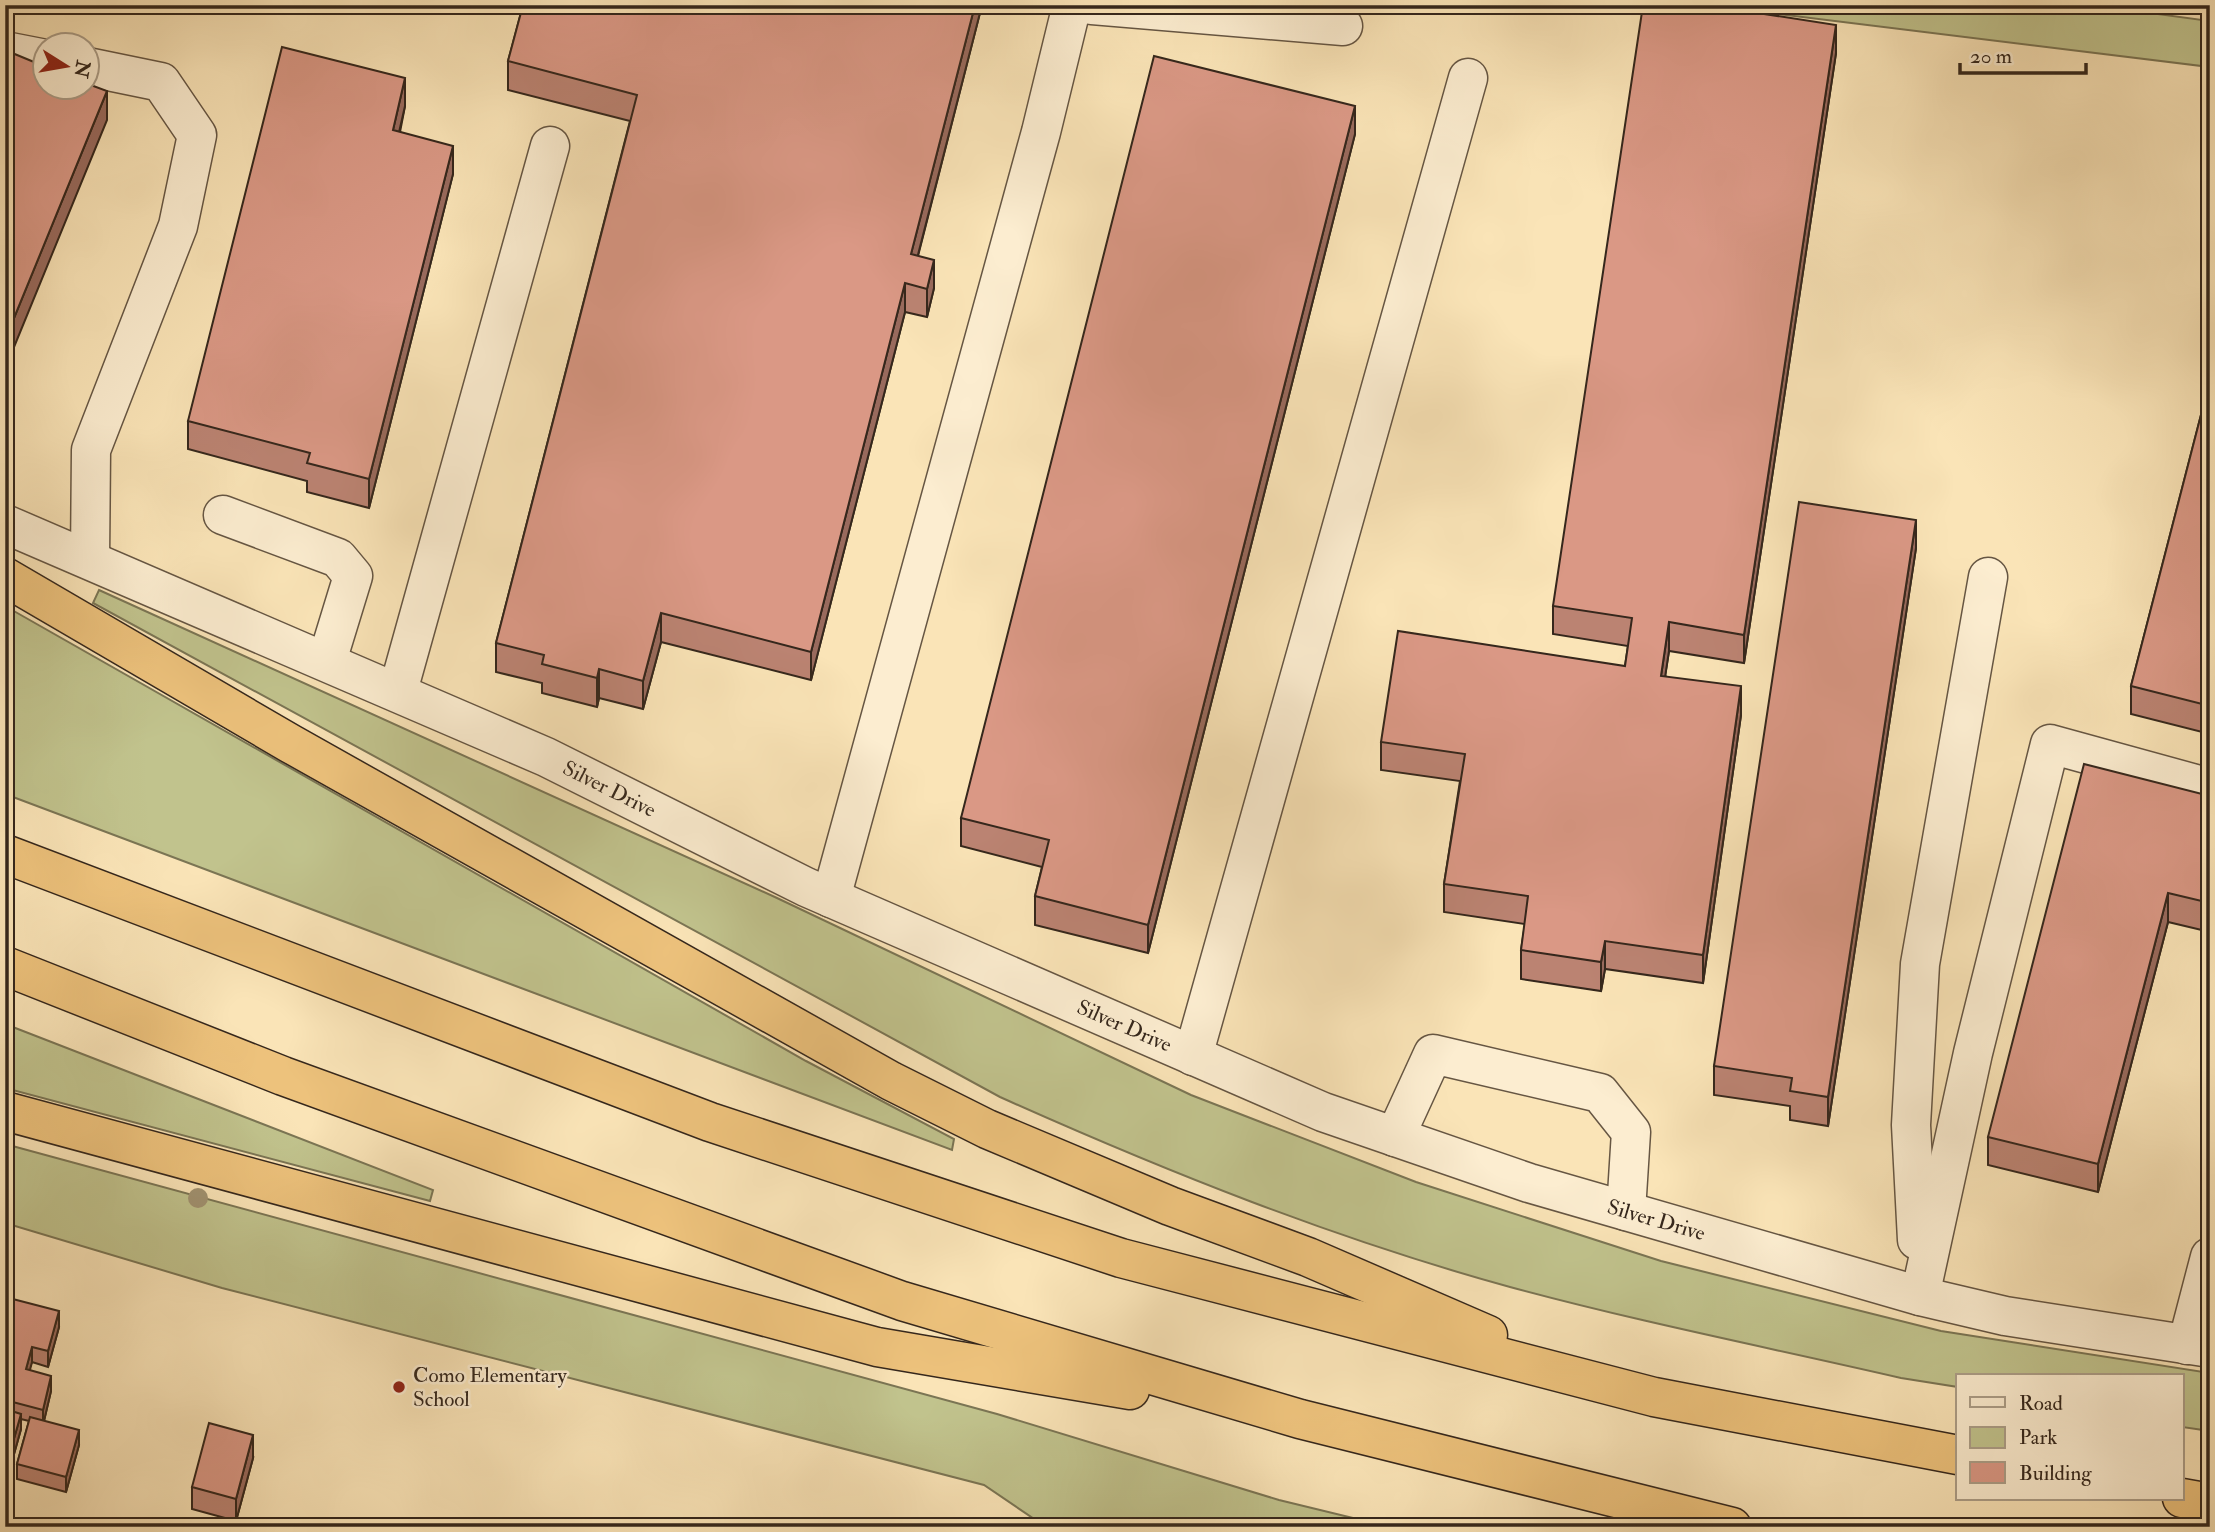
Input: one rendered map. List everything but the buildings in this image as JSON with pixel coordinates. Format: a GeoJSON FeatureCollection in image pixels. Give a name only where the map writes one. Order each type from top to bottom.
{"type":"FeatureCollection","features":[{"type":"Feature","properties":{"kind":"highway"},"geometry":{"type":"LineString","coordinates":[[5,577],[291,744],[903,1087],[987,1129],[1170,1206],[1308,1257],[1602,1385]]}},
{"type":"Feature","properties":{"kind":"highway"},"geometry":{"type":"LineString","coordinates":[[5,854],[736,1131],[1121,1258],[1602,1385],[1956,1455]]}},
{"type":"Feature","properties":{"kind":"highway"},"geometry":{"type":"LineString","coordinates":[[5,966],[283,1076],[902,1301],[1300,1419],[1732,1527]]}},
{"type":"Feature","properties":{"kind":"highway"},"geometry":{"type":"LineString","coordinates":[[5,1111],[575,1268],[877,1347],[1300,1419]]}},
{"type":"Feature","properties":{"kind":"street"},"geometry":{"type":"LineString","coordinates":[[831,898],[1041,132],[1072,5]]}},
{"type":"Feature","properties":{"kind":"street"},"geometry":{"type":"LineString","coordinates":[[1092,5],[1343,26]]}},
{"type":"Feature","properties":{"kind":"street"},"geometry":{"type":"LineString","coordinates":[[5,51],[32,56]]}},
{"type":"Feature","properties":{"kind":"street"},"geometry":{"type":"LineString","coordinates":[[90,559],[91,450],[178,226],[197,135],[161,82],[102,70]]}},
{"type":"Feature","properties":{"kind":"street"},"geometry":{"type":"LineString","coordinates":[[1193,1056],[1468,78]]}},
{"type":"Feature","properties":{"kind":"street"},"geometry":{"type":"LineString","coordinates":[[398,691],[550,146]]}},
{"type":"Feature","properties":{"kind":"street"},"geometry":{"type":"LineString","coordinates":[[223,515],[338,558],[353,576],[327,661]]}},
{"type":"Feature","properties":{"kind":"street","name":"Silver Drive"},"geometry":{"type":"LineString","coordinates":[[5,524],[547,757],[831,898],[1323,1112],[1529,1183],[1920,1296],[2005,1316],[2198,1346]]}},
{"type":"Feature","properties":{"kind":"street","name":"Silver Drive"},"geometry":{"type":"LineString","coordinates":[[5,554],[90,559]]}},
{"type":"Feature","properties":{"kind":"street"},"geometry":{"type":"LineString","coordinates":[[1920,1296],[1911,1125],[1920,964],[1988,577]]}},
{"type":"Feature","properties":{"kind":"street"},"geometry":{"type":"LineString","coordinates":[[1920,1296],[1973,1053],[2050,744],[2210,788]]}},
{"type":"Feature","properties":{"kind":"street"},"geometry":{"type":"LineString","coordinates":[[1395,1137],[1433,1054],[1600,1093],[1631,1132],[1626,1211]]}},
{"type":"Feature","properties":{"kind":"street"},"geometry":{"type":"LineString","coordinates":[[2198,1346],[2210,1257]]}},
{"type":"Feature","properties":{"kind":"green space"},"geometry":{"type":"Polygon","coordinates":[[[1705,5],[2091,5],[2210,21],[2210,67],[1705,5]]]}},
{"type":"Feature","properties":{"kind":"green space"},"geometry":{"type":"Polygon","coordinates":[[[99,590],[777,898],[1191,1095],[1416,1182],[1661,1261],[1941,1331],[2210,1373],[2210,1431],[2184,1427],[2184,1374],[1956,1374],[1956,1387],[1901,1378],[1510,1287],[1380,1247],[1251,1202],[1000,1097],[93,603],[99,590]]]}},
{"type":"Feature","properties":{"kind":"green space"},"geometry":{"type":"Polygon","coordinates":[[[5,606],[806,1061],[954,1139],[952,1150],[5,794],[5,606]]]}},
{"type":"Feature","properties":{"kind":"green space"},"geometry":{"type":"Polygon","coordinates":[[[5,1024],[433,1190],[430,1201],[5,1088],[5,1024]]]}},
{"type":"Feature","properties":{"kind":"green space"},"geometry":{"type":"Polygon","coordinates":[[[5,1144],[997,1414],[1279,1500],[1390,1527],[1046,1527],[984,1485],[222,1288],[5,1223],[5,1144]]]}},
{"type":"Feature","properties":{"kind":"place","name":"Como Elementary School"},"geometry":{"type":"Point","coordinates":[399,1387]}}]}
